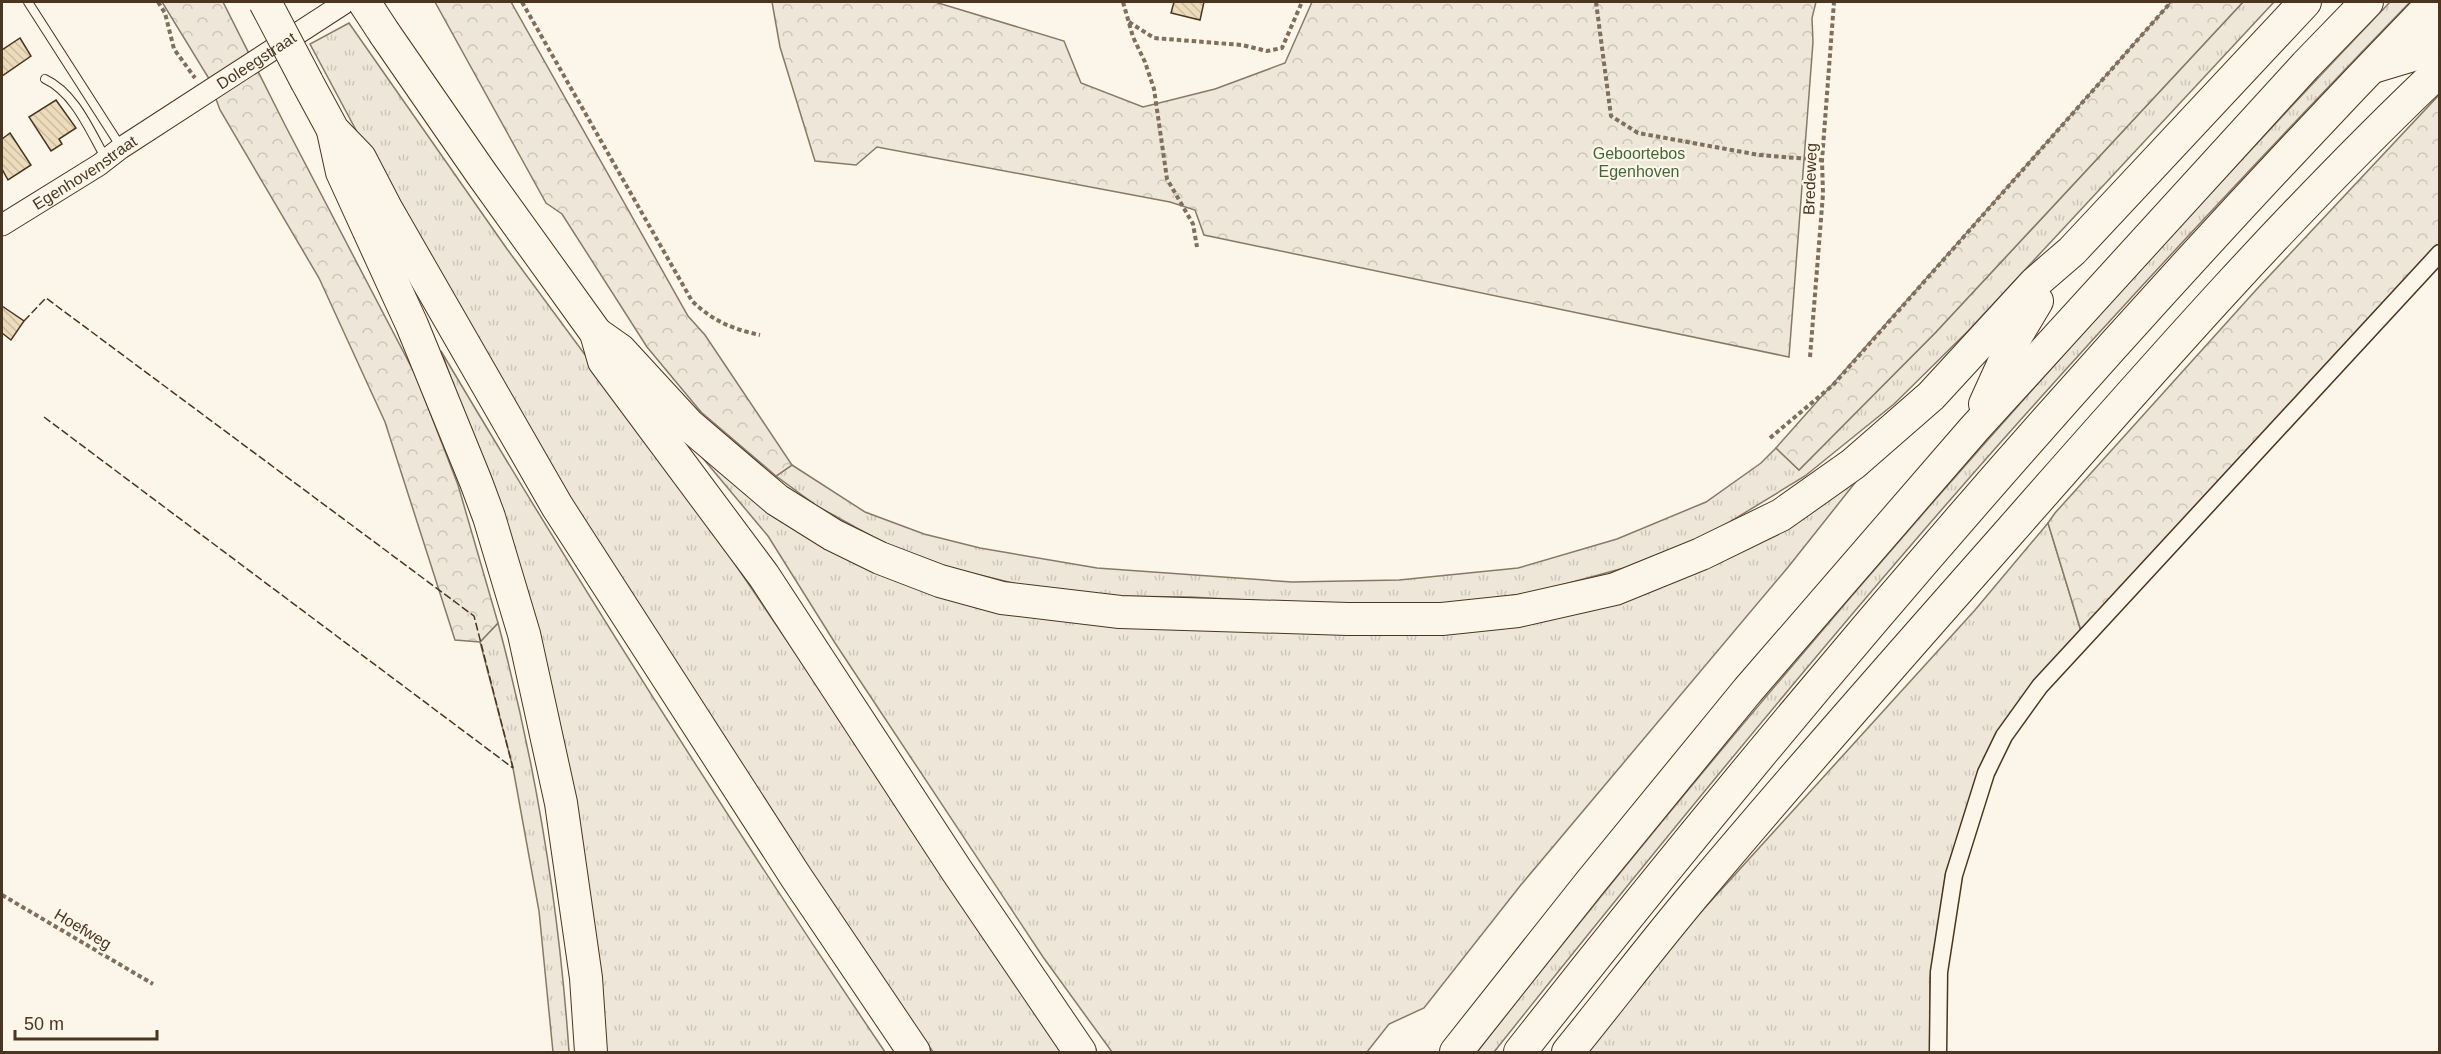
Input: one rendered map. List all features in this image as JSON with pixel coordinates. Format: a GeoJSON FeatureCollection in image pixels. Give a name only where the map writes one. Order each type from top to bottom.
{"type":"FeatureCollection","features":[{"type":"Feature","properties":{"kind":"highway"},"geometry":{"type":"LineString","coordinates":[[265,2],[333,130],[360,158],[387,210],[557,506],[796,877],[914,1053]]}},
{"type":"Feature","properties":{"kind":"highway"},"geometry":{"type":"LineString","coordinates":[[364,2],[596,333],[620,350],[689,425],[777,500],[833,535],[880,558],[940,581],[1002,598],[1120,612],[1348,619],[1442,619],[1518,611],[1615,589],[1701,554],[1781,515],[1852,464],[1931,396],[2035,283],[2072,251],[2305,2]]}},
{"type":"Feature","properties":{"kind":"highway"},"geometry":{"type":"LineString","coordinates":[[1456,1053],[1590,883],[1748,690],[1974,429],[2306,65],[2367,2]]}},
{"type":"Feature","properties":{"kind":"highway"},"geometry":{"type":"LineString","coordinates":[[1520,1053],[1642,898],[1930,551],[2369,68],[2434,2]]}},
{"type":"Feature","properties":{"kind":"highway"},"geometry":{"type":"LineString","coordinates":[[2369,68],[2413,55],[2439,32]]}},
{"type":"Feature","properties":{"kind":"highway"},"geometry":{"type":"LineString","coordinates":[[1568,1053],[1697,891],[1780,793],[2110,417],[2250,262],[2360,146],[2439,70]]}},
{"type":"Feature","properties":{"kind":"highway"},"geometry":{"type":"LineString","coordinates":[[333,130],[342,172],[412,324],[482,499],[524,634],[561,803],[584,958],[591,1053]]}},
{"type":"Feature","properties":{"kind":"highway"},"geometry":{"type":"LineString","coordinates":[[1974,429],[2014,338],[2072,251]]}},
{"type":"Feature","properties":{"kind":"highway"},"geometry":{"type":"LineString","coordinates":[[596,333],[604,361],[764,576],[963,881],[1080,1053]]}},
{"type":"Feature","properties":{"kind":"street","name":"Doleegstraat"},"geometry":{"type":"LineString","coordinates":[[166,119],[346,2]]}},
{"type":"Feature","properties":{"kind":"street","name":"Egenhovenstraat"},"geometry":{"type":"LineString","coordinates":[[2,225],[166,119]]}},
{"type":"Feature","properties":{"kind":"street"},"geometry":{"type":"LineString","coordinates":[[1938,1053],[1939,972],[1954,875],[1986,773],[2004,736],[2040,686],[2439,253]]}},
{"type":"Feature","properties":{"kind":"lane"},"geometry":{"type":"LineString","coordinates":[[28,2],[114,153]]}},
{"type":"Feature","properties":{"kind":"lane"},"geometry":{"type":"LineString","coordinates":[[45,79],[64,92],[85,121],[114,153]]}},
{"type":"Feature","properties":{"kind":"path"},"geometry":{"type":"LineString","coordinates":[[158,2],[165,12],[174,49],[206,93]]}},
{"type":"Feature","properties":{"kind":"path"},"geometry":{"type":"LineString","coordinates":[[522,2],[692,301],[718,322],[735,330],[760,335]]}},
{"type":"Feature","properties":{"kind":"path"},"geometry":{"type":"LineString","coordinates":[[1123,2],[1132,37],[1145,62],[1154,89],[1167,179],[1193,224],[1197,247]]}},
{"type":"Feature","properties":{"kind":"path"},"geometry":{"type":"LineString","coordinates":[[1128,22],[1154,38],[1242,45],[1267,51],[1282,48],[1302,2]]}},
{"type":"Feature","properties":{"kind":"path"},"geometry":{"type":"LineString","coordinates":[[1596,2],[1611,117],[1638,133],[1759,155],[1822,160]]}},
{"type":"Feature","properties":{"kind":"path","name":"Bredeweg"},"geometry":{"type":"LineString","coordinates":[[1810,357],[1823,194],[1822,160],[1834,2]]}},
{"type":"Feature","properties":{"kind":"path"},"geometry":{"type":"LineString","coordinates":[[1770,438],[1833,385],[2171,2]]}},
{"type":"Feature","properties":{"kind":"path","name":"Hoefweg"},"geometry":{"type":"LineString","coordinates":[[2,895],[153,984]]}},
{"type":"Feature","properties":{"kind":"green space"},"geometry":{"type":"Polygon","coordinates":[[[162,2],[223,2],[416,376],[458,485],[498,623],[480,642],[455,640],[385,422],[319,278],[220,110],[208,77],[162,2]]]}},
{"type":"Feature","properties":{"kind":"green space"},"geometry":{"type":"Polygon","coordinates":[[[435,2],[511,2],[688,316],[705,335],[792,465],[776,476],[701,412],[647,347],[562,214],[546,203],[435,2]]]}},
{"type":"Feature","properties":{"kind":"green space","name":"Geboortebos Egenhoven"},"geometry":{"type":"Polygon","coordinates":[[[772,2],[935,2],[1064,41],[1081,83],[1143,107],[1215,89],[1285,63],[1312,2],[1816,2],[1812,18],[1813,42],[1789,357],[1204,235],[1195,210],[1170,202],[877,147],[856,165],[815,161],[780,47],[772,2]]]}},
{"type":"Feature","properties":{"kind":"green space"},"geometry":{"type":"Polygon","coordinates":[[[2171,2],[2243,2],[1936,332],[1799,470],[1776,448],[2171,2]]]}},
{"type":"Feature","properties":{"kind":"green space"},"geometry":{"type":"Polygon","coordinates":[[[2243,2],[2274,2],[1968,331],[1894,404],[1805,476],[1710,534],[1624,568],[1536,592],[1466,602],[1380,607],[1190,597],[1101,596],[1021,585],[951,568],[884,543],[817,506],[776,476],[792,465],[865,512],[924,534],[980,548],[1097,568],[1292,582],[1399,580],[1518,568],[1617,539],[1706,502],[1761,463],[1776,448],[1799,470],[1936,332],[2243,2]]]}},
{"type":"Feature","properties":{"kind":"green space"},"geometry":{"type":"Polygon","coordinates":[[[2390,2],[2410,2],[2203,220],[2000,443],[1743,744],[1494,1052],[1477,1052],[1695,781],[1921,516],[2153,256],[2390,2]]]}},
{"type":"Feature","properties":{"kind":"green space"},"geometry":{"type":"Polygon","coordinates":[[[349,23],[507,249],[687,493],[1065,1052],[933,1052],[822,890],[524,426],[410,231],[310,44],[349,23]]]}},
{"type":"Feature","properties":{"kind":"green space"},"geometry":{"type":"Polygon","coordinates":[[[2439,95],[2439,245],[2081,631],[2048,523],[2256,290],[2439,95]]]}},
{"type":"Feature","properties":{"kind":"green space"},"geometry":{"type":"Polygon","coordinates":[[[441,351],[548,529],[658,705],[885,1052],[603,1052],[494,495],[441,351]]]}},
{"type":"Feature","properties":{"kind":"green space"},"geometry":{"type":"Polygon","coordinates":[[[701,456],[977,606],[1046,619],[1144,625],[1481,627],[1862,474],[1789,566],[1520,886],[1424,1008],[1389,1024],[1367,1052],[1112,1052],[1043,957],[835,643],[768,536],[701,456]]]}},
{"type":"Feature","properties":{"kind":"green space"},"geometry":{"type":"Polygon","coordinates":[[[2048,523],[2081,631],[1978,775],[1946,872],[1930,978],[1930,1052],[1588,1052],[1690,924],[1975,610],[2048,523]]]}},
{"type":"Feature","properties":{"kind":"green space"},"geometry":{"type":"Polygon","coordinates":[[[498,623],[524,729],[544,836],[559,943],[569,1052],[553,1052],[539,911],[513,768],[480,642],[498,623]]]}},
{"type":"Feature","properties":{"kind":"building"},"geometry":{"type":"Polygon","coordinates":[[[1174,2],[1204,2],[1200,20],[1171,13],[1174,2]]]}},
{"type":"Feature","properties":{"kind":"building"},"geometry":{"type":"Polygon","coordinates":[[[20,38],[31,56],[2,76],[2,50],[20,38]]]}},
{"type":"Feature","properties":{"kind":"building"},"geometry":{"type":"Polygon","coordinates":[[[56,100],[76,128],[59,139],[62,144],[51,151],[29,117],[56,100]]]}},
{"type":"Feature","properties":{"kind":"building"},"geometry":{"type":"Polygon","coordinates":[[[10,133],[31,165],[8,180],[2,169],[2,139],[10,133]]]}},
{"type":"Feature","properties":{"kind":"building"},"geometry":{"type":"Polygon","coordinates":[[[2,306],[24,321],[11,340],[2,333],[2,306]]]}},
{"type":"Feature","properties":{"kind":"fence"},"geometry":{"type":"LineString","coordinates":[[24,321],[46,298],[474,616],[513,768]]}},
{"type":"Feature","properties":{"kind":"fence"},"geometry":{"type":"LineString","coordinates":[[44,417],[513,768]]}}]}
